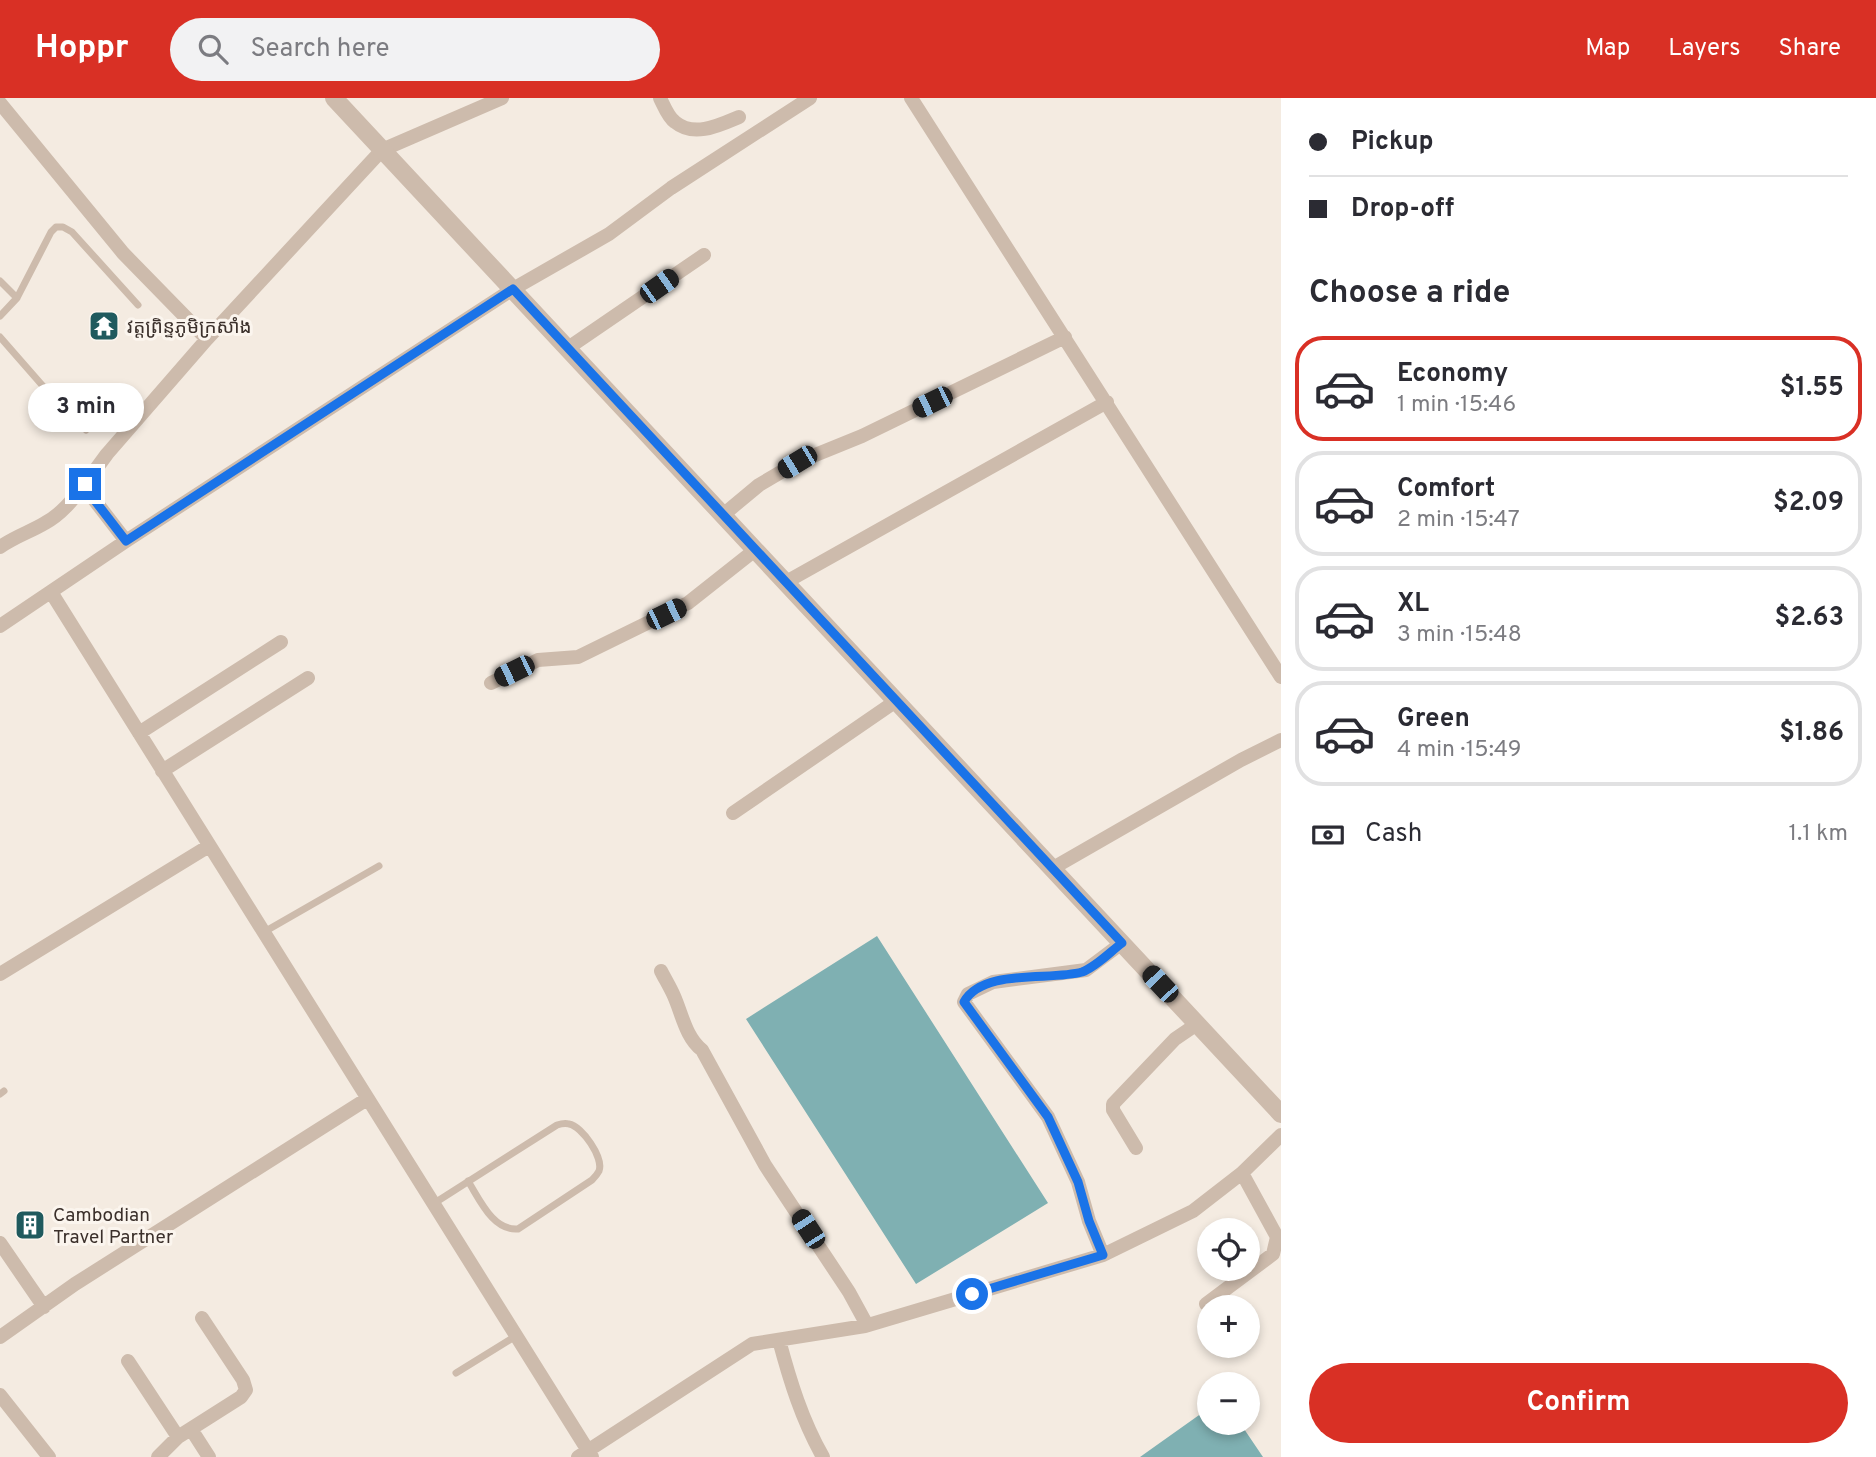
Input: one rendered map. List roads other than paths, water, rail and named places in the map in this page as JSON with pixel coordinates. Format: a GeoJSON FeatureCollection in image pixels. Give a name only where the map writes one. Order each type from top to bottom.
{"type":"FeatureCollection","features":[{"type":"Feature","properties":{"kind":"street"},"geometry":{"type":"LineString","coordinates":[[334,98],[1281,1114]]}},
{"type":"Feature","properties":{"kind":"street"},"geometry":{"type":"LineString","coordinates":[[0,547],[18,535],[46,523],[68,505],[107,454],[207,339],[382,150],[502,98]]}},
{"type":"Feature","properties":{"kind":"street"},"geometry":{"type":"LineString","coordinates":[[660,98],[673,121],[700,130],[711,129],[739,117]]}},
{"type":"Feature","properties":{"kind":"street"},"geometry":{"type":"LineString","coordinates":[[0,626],[513,289],[609,234],[671,188],[810,98]]}},
{"type":"Feature","properties":{"kind":"street"},"geometry":{"type":"LineString","coordinates":[[911,98],[1057,342],[1281,677]]}},
{"type":"Feature","properties":{"kind":"street"},"geometry":{"type":"LineString","coordinates":[[0,103],[123,253],[207,339]]}},
{"type":"Feature","properties":{"kind":"street"},"geometry":{"type":"LineString","coordinates":[[568,348],[704,255]]}},
{"type":"Feature","properties":{"kind":"street"},"geometry":{"type":"LineString","coordinates":[[723,515],[759,485],[797,462],[862,436],[1057,342]]}},
{"type":"Feature","properties":{"kind":"street"},"geometry":{"type":"LineString","coordinates":[[786,582],[1099,406]]}},
{"type":"Feature","properties":{"kind":"street"},"geometry":{"type":"LineString","coordinates":[[85,484],[126,541]]}},
{"type":"Feature","properties":{"kind":"street"},"geometry":{"type":"LineString","coordinates":[[491,683],[538,660],[578,657],[688,603],[755,550]]}},
{"type":"Feature","properties":{"kind":"street"},"geometry":{"type":"LineString","coordinates":[[51,592],[516,1336],[587,1455],[752,1344],[867,1325],[1103,1255],[1193,1210],[1241,1173],[1281,1135]]}},
{"type":"Feature","properties":{"kind":"street"},"geometry":{"type":"LineString","coordinates":[[139,733],[281,642]]}},
{"type":"Feature","properties":{"kind":"street"},"geometry":{"type":"LineString","coordinates":[[162,771],[308,678]]}},
{"type":"Feature","properties":{"kind":"street"},"geometry":{"type":"LineString","coordinates":[[733,813],[896,701]]}},
{"type":"Feature","properties":{"kind":"street"},"geometry":{"type":"LineString","coordinates":[[1053,868],[1241,760],[1281,740]]}},
{"type":"Feature","properties":{"kind":"street"},"geometry":{"type":"LineString","coordinates":[[0,974],[209,846]]}},
{"type":"Feature","properties":{"kind":"street"},"geometry":{"type":"LineString","coordinates":[[1103,1255],[1089,1221],[1078,1182],[1048,1117],[964,1002],[968,994],[993,982],[1086,970],[1122,943]]}},
{"type":"Feature","properties":{"kind":"street"},"geometry":{"type":"LineString","coordinates":[[661,971],[695,1045],[702,1050],[765,1165],[830,1262],[867,1325]]}},
{"type":"Feature","properties":{"kind":"street"},"geometry":{"type":"LineString","coordinates":[[1136,1148],[1113,1110],[1113,1104],[1175,1039],[1197,1024]]}},
{"type":"Feature","properties":{"kind":"street"},"geometry":{"type":"LineString","coordinates":[[0,1338],[75,1284],[367,1098]]}},
{"type":"Feature","properties":{"kind":"street"},"geometry":{"type":"LineString","coordinates":[[1218,1295],[1273,1254],[1277,1237],[1241,1173]]}},
{"type":"Feature","properties":{"kind":"street"},"geometry":{"type":"LineString","coordinates":[[0,1243],[44,1307]]}},
{"type":"Feature","properties":{"kind":"street"},"geometry":{"type":"LineString","coordinates":[[158,1457],[178,1437],[240,1397],[246,1390],[243,1380],[202,1318]]}},
{"type":"Feature","properties":{"kind":"street"},"geometry":{"type":"LineString","coordinates":[[779,1340],[808,1431],[823,1457]]}},
{"type":"Feature","properties":{"kind":"street"},"geometry":{"type":"LineString","coordinates":[[128,1361],[178,1437]]}},
{"type":"Feature","properties":{"kind":"street"},"geometry":{"type":"LineString","coordinates":[[0,1395],[48,1457]]}},
{"type":"Feature","properties":{"kind":"street"},"geometry":{"type":"LineString","coordinates":[[191,1429],[209,1457]]}},
{"type":"Feature","properties":{"kind":"lane"},"geometry":{"type":"LineString","coordinates":[[0,316],[17,298],[51,232],[56,227],[63,226],[72,232],[138,304]]}},
{"type":"Feature","properties":{"kind":"lane"},"geometry":{"type":"LineString","coordinates":[[0,281],[17,298]]}},
{"type":"Feature","properties":{"kind":"lane"},"geometry":{"type":"LineString","coordinates":[[0,337],[86,430]]}},
{"type":"Feature","properties":{"kind":"lane"},"geometry":{"type":"LineString","coordinates":[[263,932],[379,866]]}},
{"type":"Feature","properties":{"kind":"lane"},"geometry":{"type":"LineString","coordinates":[[433,1204],[468,1181],[557,1125],[568,1123],[576,1127],[586,1138],[600,1163],[599,1172],[592,1180],[518,1228],[509,1229],[500,1225],[468,1181]]}},
{"type":"Feature","properties":{"kind":"lane"},"geometry":{"type":"LineString","coordinates":[[456,1373],[516,1336]]}},
{"type":"Feature","properties":{"kind":"water"},"geometry":{"type":"Polygon","coordinates":[[[877,936],[1048,1203],[916,1284],[746,1019],[877,936]]]}},
{"type":"Feature","properties":{"kind":"water"},"geometry":{"type":"Polygon","coordinates":[[[1197,1417],[1197,1435],[1248,1435],[1263,1457],[1140,1457],[1197,1417]]]}},
{"type":"Feature","properties":{"kind":"place","name":"វត្តព្រិន្ទភូមិក្រសាំង"},"geometry":{"type":"Point","coordinates":[104,326]}},
{"type":"Feature","properties":{"kind":"place","name":"Cambodian Travel Partner"},"geometry":{"type":"Point","coordinates":[30,1225]}}]}
